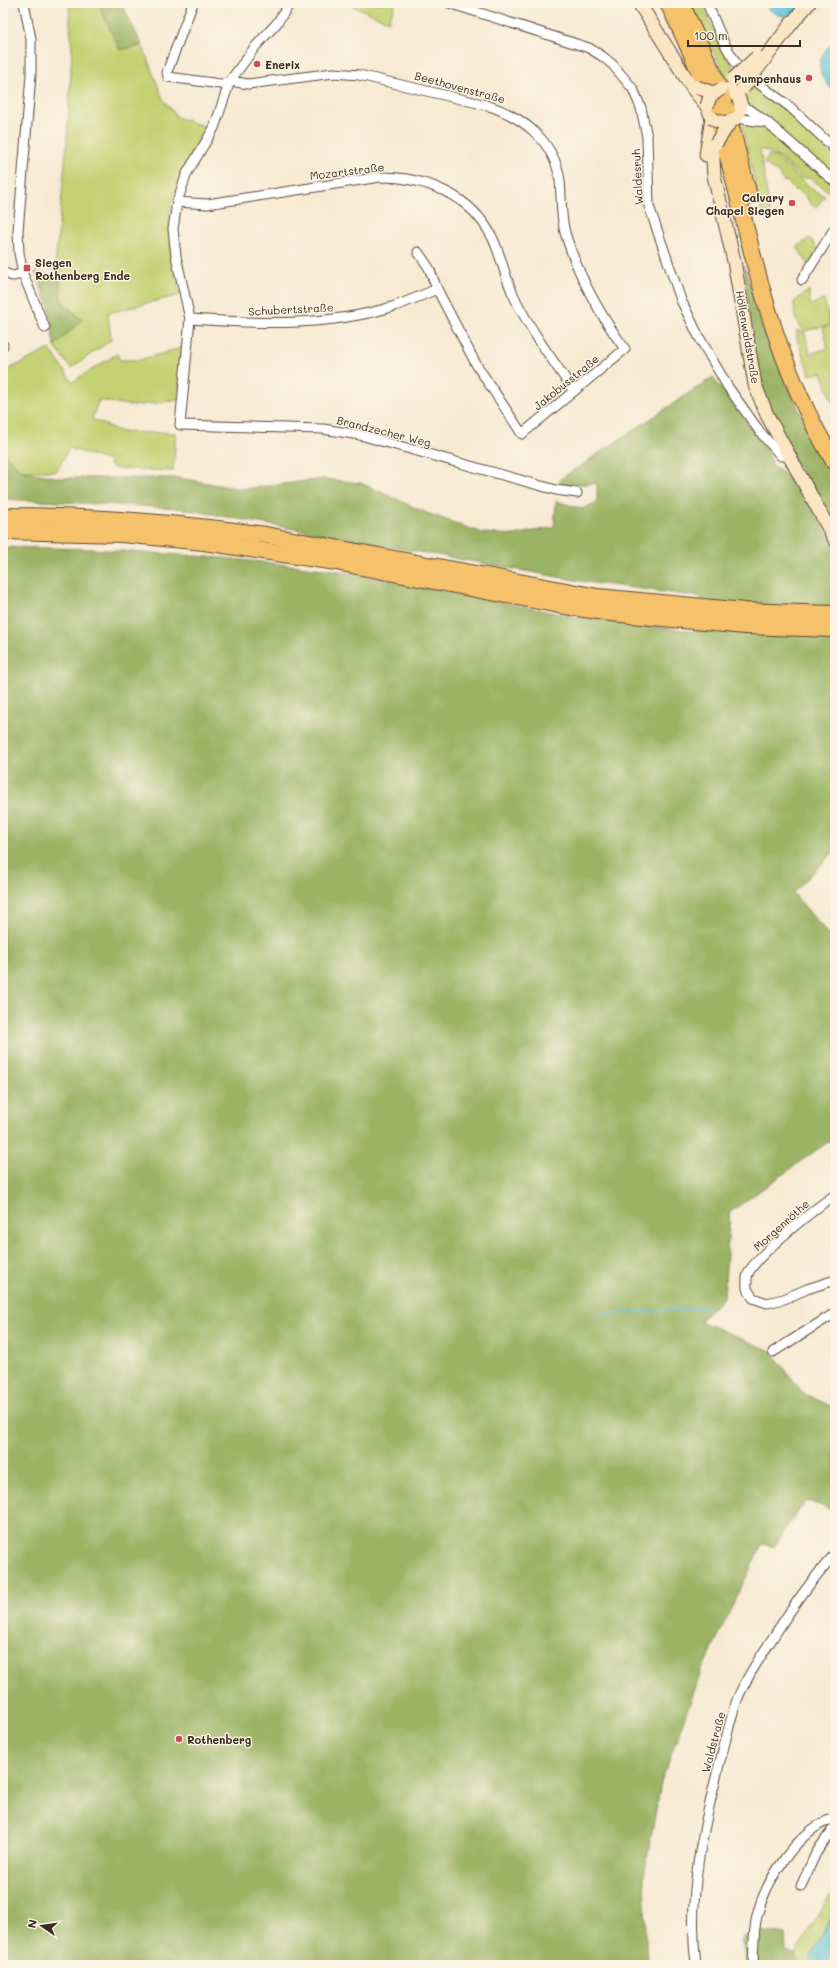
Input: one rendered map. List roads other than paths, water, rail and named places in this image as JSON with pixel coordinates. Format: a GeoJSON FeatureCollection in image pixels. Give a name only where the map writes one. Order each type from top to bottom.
{"type":"FeatureCollection","features":[{"type":"Feature","properties":{"kind":"highway"},"geometry":{"type":"LineString","coordinates":[[668,3],[696,64],[714,111],[759,281],[780,348],[810,418],[834,454]]}},
{"type":"Feature","properties":{"kind":"highway"},"geometry":{"type":"LineString","coordinates":[[681,3],[713,73],[726,108],[769,278],[790,343],[820,414],[834,454]]}},
{"type":"Feature","properties":{"kind":"highway"},"geometry":{"type":"LineString","coordinates":[[3,516],[130,520],[266,535],[745,626],[835,629]]}},
{"type":"Feature","properties":{"kind":"highway"},"geometry":{"type":"LineString","coordinates":[[3,531],[122,534],[226,545],[336,562],[559,605],[661,611],[745,611],[835,614]]}},
{"type":"Feature","properties":{"kind":"street"},"geometry":{"type":"LineString","coordinates":[[24,3],[31,39],[31,76],[18,231],[19,253],[23,274],[45,328]]}},
{"type":"Feature","properties":{"kind":"street","name":"Beethovenstraße"},"geometry":{"type":"LineString","coordinates":[[193,3],[168,66],[168,77],[248,84],[334,73],[359,75],[491,107],[526,123],[549,149],[556,165],[560,180],[563,223],[568,243],[579,270],[605,322],[625,349]]}},
{"type":"Feature","properties":{"kind":"street"},"geometry":{"type":"LineString","coordinates":[[190,319],[176,256],[173,229],[177,202],[187,173],[214,128],[229,83],[251,52],[277,23],[290,3]]}},
{"type":"Feature","properties":{"kind":"street","name":"Waldesruh"},"geometry":{"type":"LineString","coordinates":[[449,3],[589,48],[613,65],[633,90],[641,108],[647,137],[649,206],[681,300],[699,337],[728,387],[760,432],[782,456],[788,456]]}},
{"type":"Feature","properties":{"kind":"street"},"geometry":{"type":"LineString","coordinates":[[639,3],[685,77],[697,87],[718,92]]}},
{"type":"Feature","properties":{"kind":"street"},"geometry":{"type":"LineString","coordinates":[[707,3],[724,43],[736,63],[755,81],[790,107],[835,149]]}},
{"type":"Feature","properties":{"kind":"street","name":"Höllenwaldstraße"},"geometry":{"type":"LineString","coordinates":[[718,92],[791,24],[809,3]]}},
{"type":"Feature","properties":{"kind":"street","name":"Höllenwaldstraße"},"geometry":{"type":"LineString","coordinates":[[791,24],[716,143],[713,158],[714,176],[734,260],[755,384],[767,416],[835,540]]}},
{"type":"Feature","properties":{"kind":"street"},"geometry":{"type":"LineString","coordinates":[[685,77],[718,92],[738,106],[768,123],[835,182]]}},
{"type":"Feature","properties":{"kind":"street"},"geometry":{"type":"LineString","coordinates":[[718,92],[708,112],[711,122],[721,123],[738,106]]}},
{"type":"Feature","properties":{"kind":"street","name":"Höllenwaldstraße"},"geometry":{"type":"LineString","coordinates":[[711,122],[706,158],[707,176],[710,193],[728,237]]}},
{"type":"Feature","properties":{"kind":"street","name":"Mozartstraße"},"geometry":{"type":"LineString","coordinates":[[177,202],[207,204],[380,177],[396,177],[421,182],[445,191],[465,203],[486,226],[493,237],[513,294],[530,327],[574,391]]}},
{"type":"Feature","properties":{"kind":"street"},"geometry":{"type":"LineString","coordinates":[[802,280],[835,228]]}},
{"type":"Feature","properties":{"kind":"street"},"geometry":{"type":"LineString","coordinates":[[418,252],[429,268],[437,289]]}},
{"type":"Feature","properties":{"kind":"street"},"geometry":{"type":"LineString","coordinates":[[3,272],[12,276],[23,274]]}},
{"type":"Feature","properties":{"kind":"street","name":"Jakobusstraße"},"geometry":{"type":"LineString","coordinates":[[437,289],[476,364],[522,434],[625,349]]}},
{"type":"Feature","properties":{"kind":"street","name":"Schubertstraße"},"geometry":{"type":"LineString","coordinates":[[190,319],[246,323],[323,321],[395,306],[437,289]]}},
{"type":"Feature","properties":{"kind":"street","name":"Brandzecher Weg"},"geometry":{"type":"LineString","coordinates":[[190,319],[180,425],[323,429],[360,436],[556,490],[577,493]]}},
{"type":"Feature","properties":{"kind":"street","name":"Morgenröthe"},"geometry":{"type":"LineString","coordinates":[[835,1195],[780,1239],[748,1274],[746,1289],[753,1298],[767,1303],[784,1299],[807,1289],[835,1280]]}},
{"type":"Feature","properties":{"kind":"street"},"geometry":{"type":"LineString","coordinates":[[773,1352],[835,1313]]}},
{"type":"Feature","properties":{"kind":"street","name":"Waldstraße"},"geometry":{"type":"LineString","coordinates":[[696,1965],[693,1900],[697,1864],[710,1801],[737,1701],[755,1666],[785,1619],[808,1586],[835,1554]]}},
{"type":"Feature","properties":{"kind":"street"},"geometry":{"type":"LineString","coordinates":[[753,1965],[757,1917],[764,1893],[774,1874],[796,1845],[814,1828],[835,1818]]}},
{"type":"Feature","properties":{"kind":"street"},"geometry":{"type":"LineString","coordinates":[[801,1886],[816,1853],[835,1826]]}},
{"type":"Feature","properties":{"kind":"water"},"geometry":{"type":"Polygon","coordinates":[[[763,3],[810,3],[789,17],[774,13],[763,3]]]}},
{"type":"Feature","properties":{"kind":"water"},"geometry":{"type":"Polygon","coordinates":[[[835,42],[835,90],[828,85],[824,79],[820,66],[824,53],[828,47],[835,42]]]}},
{"type":"Feature","properties":{"kind":"water"},"geometry":{"type":"Polygon","coordinates":[[[835,1911],[835,1944],[827,1965],[810,1965],[810,1959],[835,1911]]]}},
{"type":"Feature","properties":{"kind":"waterway"},"geometry":{"type":"LineString","coordinates":[[600,1314],[707,1308]]}},
{"type":"Feature","properties":{"kind":"place","name":"Enerix"},"geometry":{"type":"Point","coordinates":[257,64]}},
{"type":"Feature","properties":{"kind":"place","name":"Pumpenhaus"},"geometry":{"type":"Point","coordinates":[809,78]}},
{"type":"Feature","properties":{"kind":"place","name":"Calvary Chapel Siegen"},"geometry":{"type":"Point","coordinates":[792,203]}},
{"type":"Feature","properties":{"kind":"place","name":"Siegen Rothenberg Ende"},"geometry":{"type":"Point","coordinates":[27,268]}},
{"type":"Feature","properties":{"kind":"place","name":"Rothenberg"},"geometry":{"type":"Point","coordinates":[179,1739]}}]}
